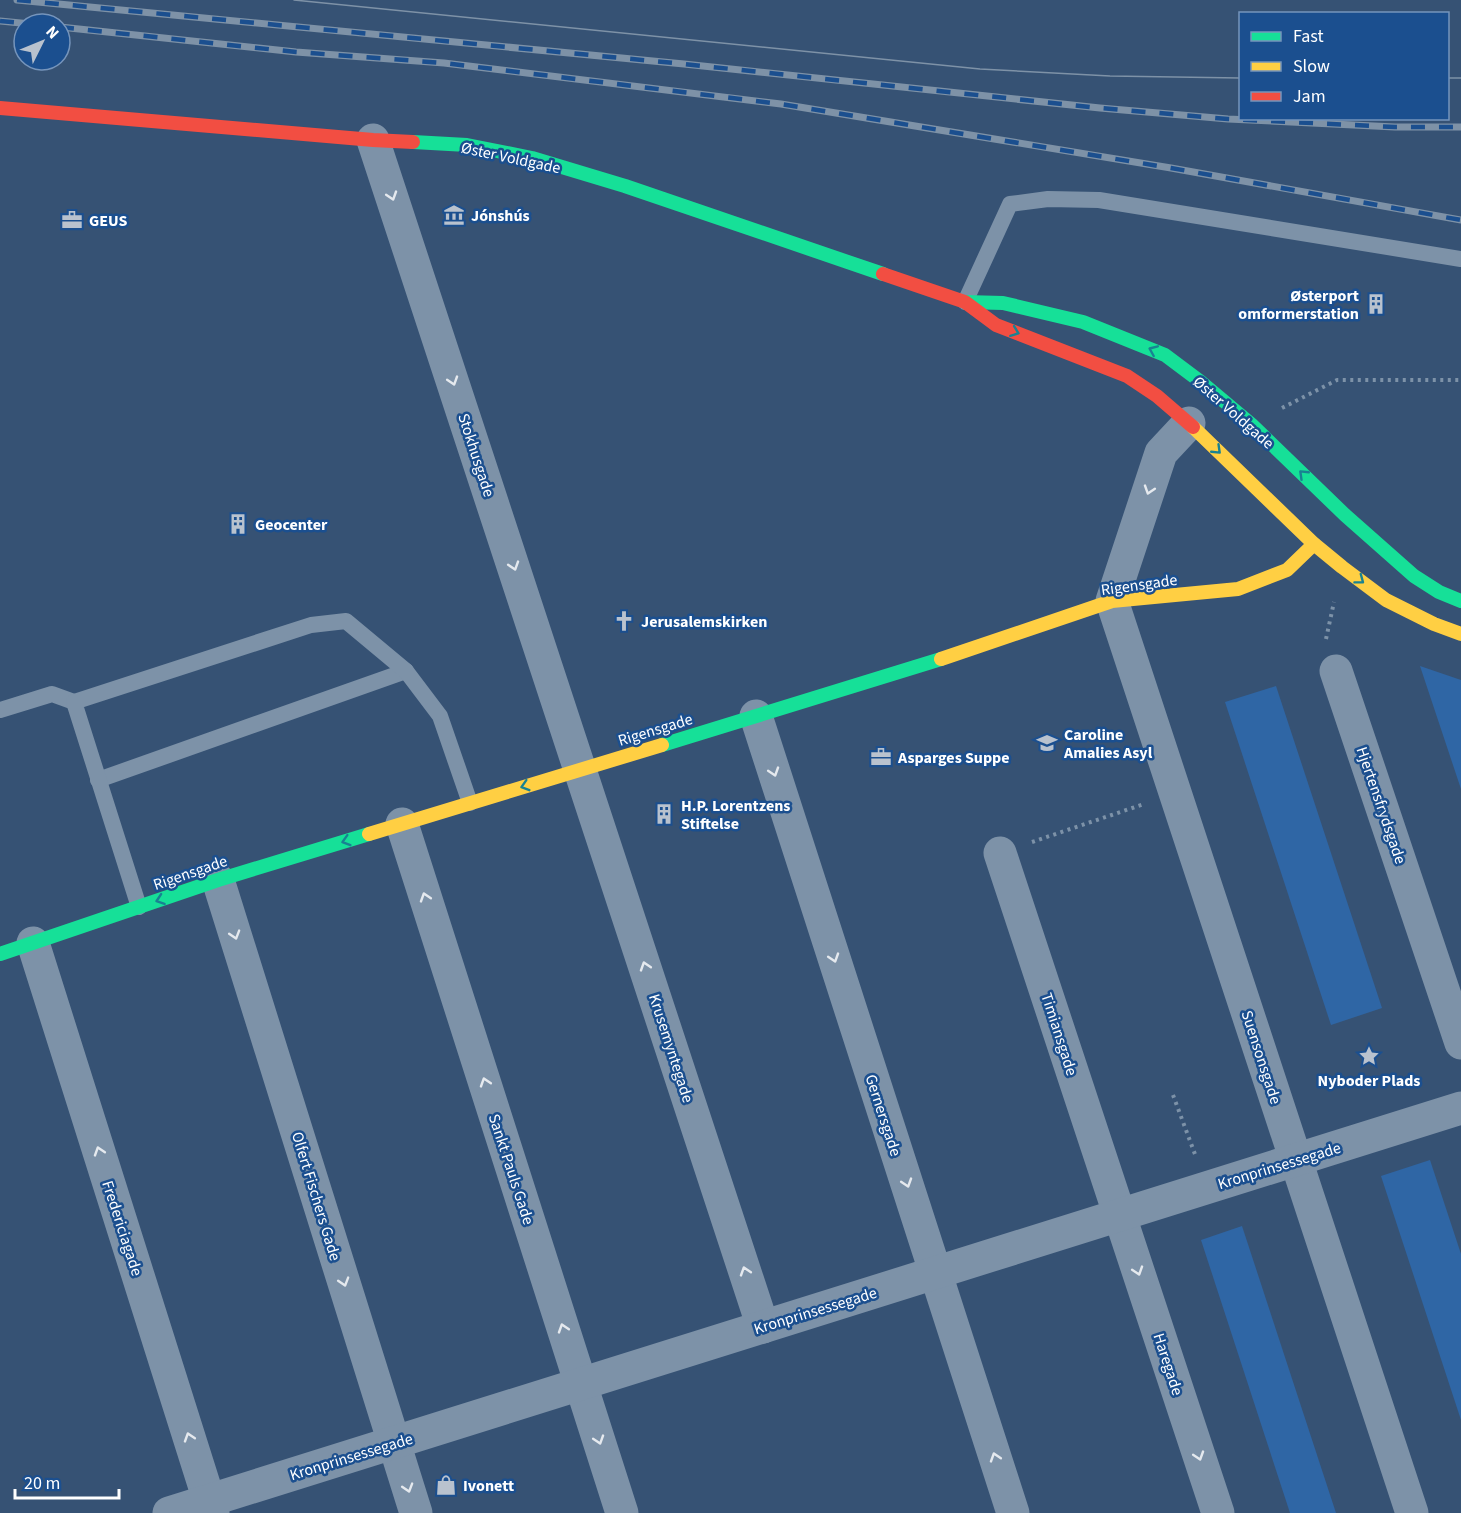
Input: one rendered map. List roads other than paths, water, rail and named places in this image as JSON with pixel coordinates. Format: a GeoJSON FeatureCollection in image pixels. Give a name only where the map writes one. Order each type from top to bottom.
{"type":"FeatureCollection","features":[{"type":"Feature","properties":{"kind":"street","name":"Øster Voldgade"},"geometry":{"type":"LineString","coordinates":[[0,108],[374,140],[467,145],[532,158],[625,186],[965,302],[1003,303],[1083,322],[1165,356],[1201,382],[1251,424],[1345,515],[1413,576],[1439,592],[1461,601]]}},
{"type":"Feature","properties":{"kind":"street","name":"Stokhusgade"},"geometry":{"type":"LineString","coordinates":[[374,140],[580,769]]}},
{"type":"Feature","properties":{"kind":"street","name":"Øster Voldgade"},"geometry":{"type":"LineString","coordinates":[[965,302],[996,325],[1127,376],[1157,396],[1189,423],[1342,567],[1386,600],[1434,624],[1461,634]]}},
{"type":"Feature","properties":{"kind":"street"},"geometry":{"type":"LineString","coordinates":[[1112,601],[1161,453],[1189,423]]}},
{"type":"Feature","properties":{"kind":"street","name":"Rigensgade"},"geometry":{"type":"LineString","coordinates":[[0,954],[218,880],[936,661],[1112,601],[1238,589],[1287,570],[1314,543]]}},
{"type":"Feature","properties":{"kind":"street","name":"Suensonsgade"},"geometry":{"type":"LineString","coordinates":[[1112,601],[1412,1513]]}},
{"type":"Feature","properties":{"kind":"street","name":"Hjertensfrydsgade"},"geometry":{"type":"LineString","coordinates":[[1336,670],[1461,1043]]}},
{"type":"Feature","properties":{"kind":"street","name":"Gernersgade"},"geometry":{"type":"LineString","coordinates":[[756,716],[1013,1513]]}},
{"type":"Feature","properties":{"kind":"street","name":"Krusemyntegade"},"geometry":{"type":"LineString","coordinates":[[580,769],[763,1327]]}},
{"type":"Feature","properties":{"kind":"street","name":"Sankt Pauls Gade"},"geometry":{"type":"LineString","coordinates":[[402,824],[622,1513]]}},
{"type":"Feature","properties":{"kind":"street","name":"Timiansgade"},"geometry":{"type":"LineString","coordinates":[[1000,853],[1119,1215]]}},
{"type":"Feature","properties":{"kind":"street","name":"Olfert Fischers Gade"},"geometry":{"type":"LineString","coordinates":[[218,880],[416,1513]]}},
{"type":"Feature","properties":{"kind":"street","name":"Fredericiagade"},"geometry":{"type":"LineString","coordinates":[[33,943],[211,1507]]}},
{"type":"Feature","properties":{"kind":"street","name":"Kronprinsessegade"},"geometry":{"type":"LineString","coordinates":[[169,1513],[211,1507],[394,1442],[1461,1108]]}},
{"type":"Feature","properties":{"kind":"street","name":"Haregade"},"geometry":{"type":"LineString","coordinates":[[1119,1215],[1218,1513]]}},
{"type":"Feature","properties":{"kind":"lane"},"geometry":{"type":"LineString","coordinates":[[965,302],[1010,204],[1048,199],[1099,200],[1461,260]]}},
{"type":"Feature","properties":{"kind":"lane"},"geometry":{"type":"LineString","coordinates":[[0,710],[52,694],[74,702],[311,625],[346,621],[406,671],[440,717],[470,803]]}},
{"type":"Feature","properties":{"kind":"lane"},"geometry":{"type":"LineString","coordinates":[[98,780],[406,671]]}},
{"type":"Feature","properties":{"kind":"lane"},"geometry":{"type":"LineString","coordinates":[[74,702],[139,907]]}},
{"type":"Feature","properties":{"kind":"tram line"},"geometry":{"type":"LineString","coordinates":[[294,0],[980,69],[1110,76],[1239,78]]}},
{"type":"Feature","properties":{"kind":"tram line"},"geometry":{"type":"LineString","coordinates":[[1449,78],[1461,78]]}},
{"type":"Feature","properties":{"kind":"railway"},"geometry":{"type":"LineString","coordinates":[[17,0],[684,64],[1100,108],[1239,120]]}},
{"type":"Feature","properties":{"kind":"railway"},"geometry":{"type":"LineString","coordinates":[[0,21],[12,22]]}},
{"type":"Feature","properties":{"kind":"railway"},"geometry":{"type":"LineString","coordinates":[[72,28],[296,52],[444,63],[781,104],[1171,168],[1461,220]]}},
{"type":"Feature","properties":{"kind":"railway"},"geometry":{"type":"LineString","coordinates":[[1249,120],[1395,127],[1461,127]]}},
{"type":"Feature","properties":{"kind":"place","name":"Jónshús"},"geometry":{"type":"Point","coordinates":[454,215]}},
{"type":"Feature","properties":{"kind":"place","name":"GEUS"},"geometry":{"type":"Point","coordinates":[72,220]}},
{"type":"Feature","properties":{"kind":"place","name":"Østerport omformerstation"},"geometry":{"type":"Point","coordinates":[1376,304]}},
{"type":"Feature","properties":{"kind":"place","name":"Geocenter"},"geometry":{"type":"Point","coordinates":[238,524]}},
{"type":"Feature","properties":{"kind":"place","name":"Jerusalemskirken"},"geometry":{"type":"Point","coordinates":[624,621]}},
{"type":"Feature","properties":{"kind":"place","name":"Caroline Amalies Asyl"},"geometry":{"type":"Point","coordinates":[1047,743]}},
{"type":"Feature","properties":{"kind":"place","name":"Asparges Suppe"},"geometry":{"type":"Point","coordinates":[881,757]}},
{"type":"Feature","properties":{"kind":"place","name":"H.P. Lorentzens Stiftelse"},"geometry":{"type":"Point","coordinates":[664,814]}},
{"type":"Feature","properties":{"kind":"place","name":"Nyboder Plads"},"geometry":{"type":"Point","coordinates":[1369,1056]}},
{"type":"Feature","properties":{"kind":"place","name":"Ivonett"},"geometry":{"type":"Point","coordinates":[446,1485]}}]}
